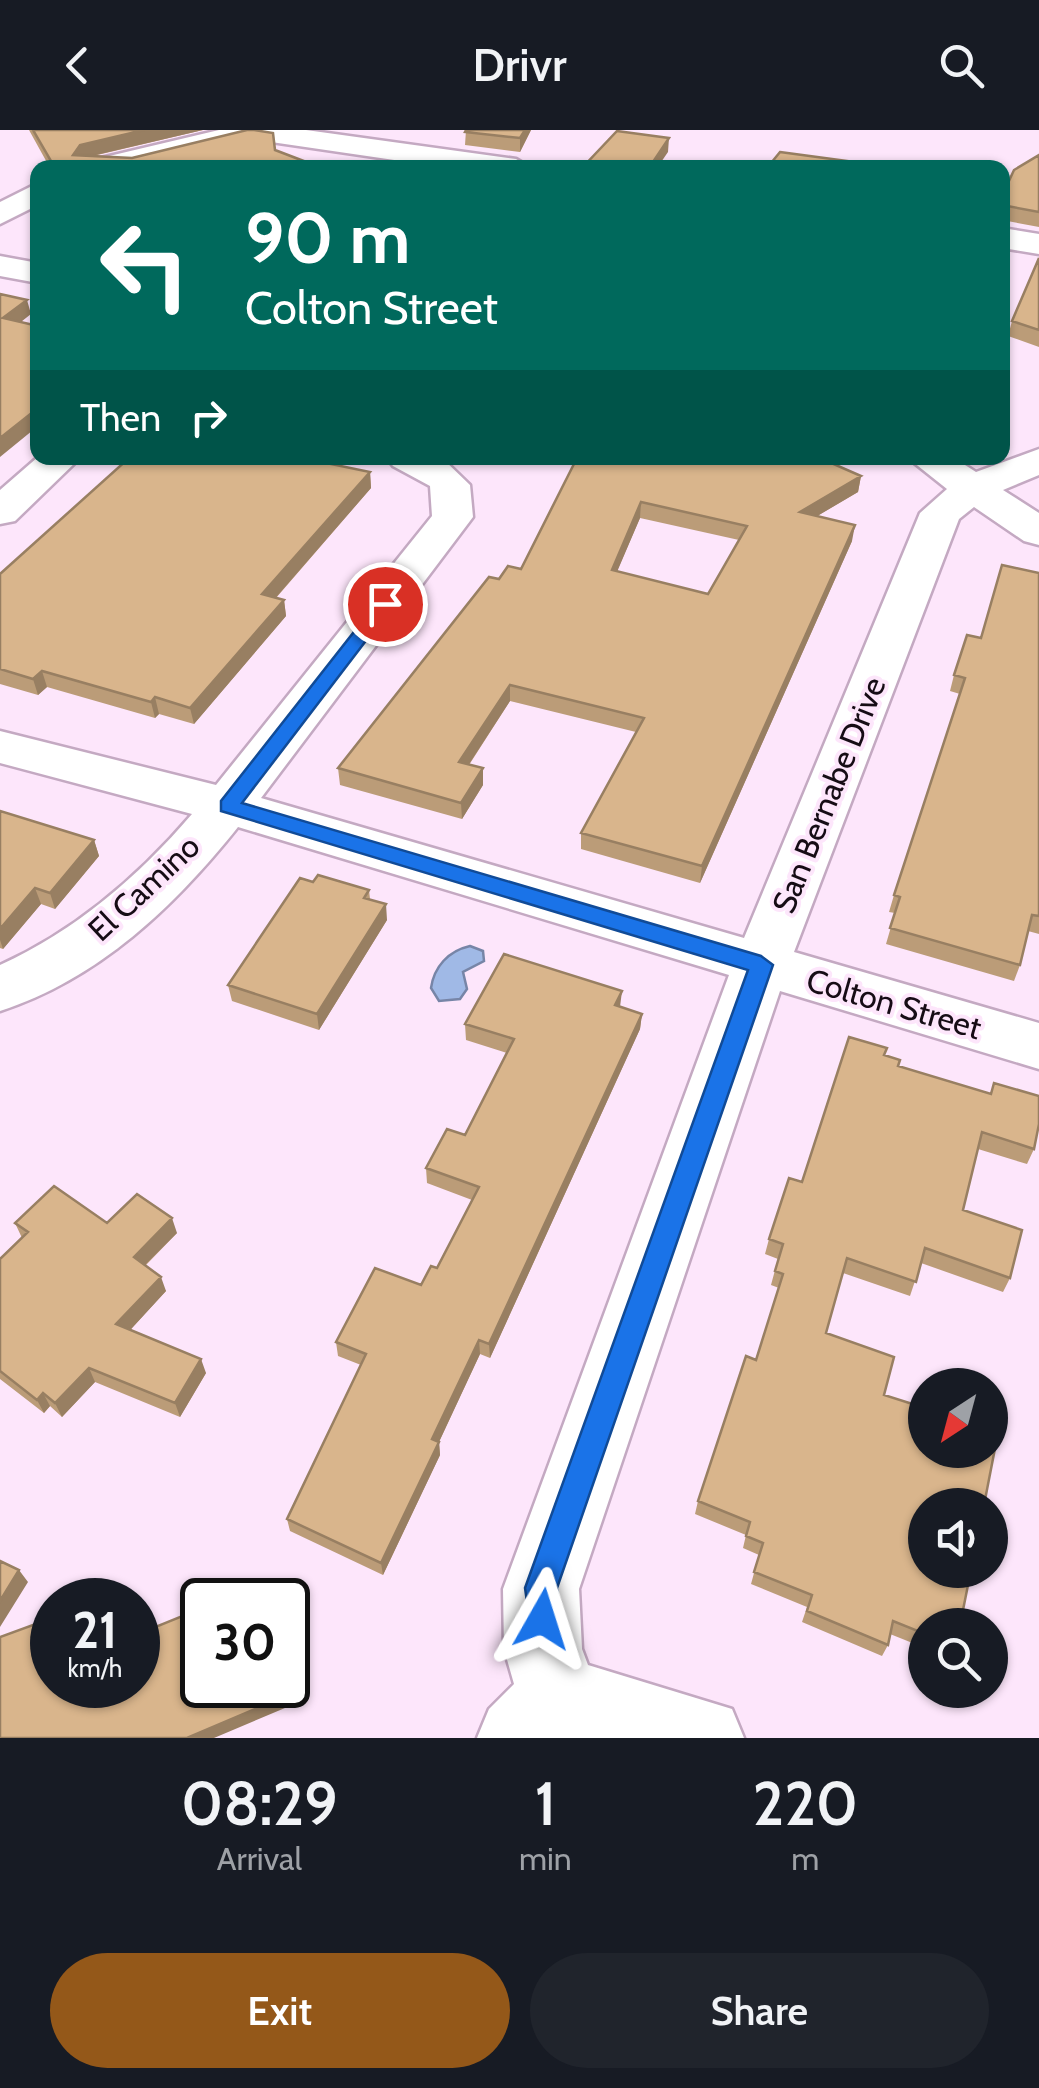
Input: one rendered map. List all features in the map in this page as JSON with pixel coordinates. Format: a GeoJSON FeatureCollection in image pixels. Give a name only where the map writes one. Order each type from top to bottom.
{"type":"FeatureCollection","features":[{"type":"Feature","properties":{"kind":"street"},"geometry":{"type":"LineString","coordinates":[[128,160],[254,130],[461,160]]}},
{"type":"Feature","properties":{"kind":"street"},"geometry":{"type":"LineString","coordinates":[[0,215],[30,197]]}},
{"type":"Feature","properties":{"kind":"street"},"geometry":{"type":"LineString","coordinates":[[1010,239],[1039,244]]}},
{"type":"Feature","properties":{"kind":"street"},"geometry":{"type":"LineString","coordinates":[[0,266],[30,272]]}},
{"type":"Feature","properties":{"kind":"street","name":"San Bernabe Drive"},"geometry":{"type":"LineString","coordinates":[[1010,465],[1039,461]]}},
{"type":"Feature","properties":{"kind":"street"},"geometry":{"type":"LineString","coordinates":[[0,512],[52,465]]}},
{"type":"Feature","properties":{"kind":"street","name":"El Camino"},"geometry":{"type":"LineString","coordinates":[[0,989],[94,939],[164,878],[228,806],[452,517],[457,499],[452,484],[442,472],[424,465]]}},
{"type":"Feature","properties":{"kind":"street","name":"San Bernabe Drive"},"geometry":{"type":"LineString","coordinates":[[538,1717],[543,1649],[541,1588],[761,965],[941,513],[950,473],[1009,465]]}},
{"type":"Feature","properties":{"kind":"street"},"geometry":{"type":"LineString","coordinates":[[950,473],[1039,532]]}},
{"type":"Feature","properties":{"kind":"street","name":"Colton Street"},"geometry":{"type":"LineString","coordinates":[[0,747],[228,806],[1039,1046]]}},
{"type":"Feature","properties":{"kind":"street"},"geometry":{"type":"LineString","coordinates":[[538,1717],[703,1738]]}},
{"type":"Feature","properties":{"kind":"water"},"geometry":{"type":"Polygon","coordinates":[[[470,946],[483,951],[484,961],[463,972],[467,989],[460,999],[439,1001],[431,988],[439,967],[449,956],[470,946]]]}},
{"type":"Feature","properties":{"kind":"building"},"geometry":{"type":"Polygon","coordinates":[[[33,130],[144,130],[80,145],[73,155],[132,158],[254,130],[273,133],[275,150],[301,160],[50,160],[33,130]]]}},
{"type":"Feature","properties":{"kind":"building"},"geometry":{"type":"Polygon","coordinates":[[[466,130],[525,130],[520,138],[466,130]]]}},
{"type":"Feature","properties":{"kind":"building"},"geometry":{"type":"Polygon","coordinates":[[[617,131],[669,138],[654,160],[590,160],[617,131]]]}},
{"type":"Feature","properties":{"kind":"building"},"geometry":{"type":"Polygon","coordinates":[[[780,152],[840,160],[774,160],[780,152]]]}},
{"type":"Feature","properties":{"kind":"building"},"geometry":{"type":"Polygon","coordinates":[[[1039,155],[1039,212],[1010,207],[1010,179],[1014,170],[1039,155]]]}},
{"type":"Feature","properties":{"kind":"building"},"geometry":{"type":"Polygon","coordinates":[[[1039,258],[1039,330],[1012,321],[1039,258]]]}},
{"type":"Feature","properties":{"kind":"building"},"geometry":{"type":"Polygon","coordinates":[[[0,294],[27,300],[3,318],[30,324],[30,414],[0,438],[0,294]]]}},
{"type":"Feature","properties":{"kind":"building"},"geometry":{"type":"Polygon","coordinates":[[[121,465],[336,465],[370,472],[262,594],[284,600],[190,708],[155,697],[151,702],[42,671],[33,679],[0,669],[0,574],[121,465]]]}},
{"type":"Feature","properties":{"kind":"building"},"geometry":{"type":"Polygon","coordinates":[[[573,465],[836,465],[861,476],[800,512],[855,525],[702,866],[581,833],[644,718],[510,685],[459,762],[483,768],[461,803],[338,768],[489,577],[499,579],[508,566],[521,569],[573,465]],[[641,502],[612,570],[708,594],[747,526],[641,502]]]}},
{"type":"Feature","properties":{"kind":"building"},"geometry":{"type":"Polygon","coordinates":[[[1002,565],[1039,573],[1039,916],[1032,915],[1020,965],[890,928],[900,897],[894,895],[965,678],[954,675],[967,635],[981,638],[1002,565]]]}},
{"type":"Feature","properties":{"kind":"building"},"geometry":{"type":"Polygon","coordinates":[[[0,811],[94,840],[50,893],[35,888],[0,929],[0,811]]]}},
{"type":"Feature","properties":{"kind":"building"},"geometry":{"type":"Polygon","coordinates":[[[318,875],[369,890],[364,898],[386,904],[317,1014],[228,985],[300,878],[313,882],[318,875]]]}},
{"type":"Feature","properties":{"kind":"building"},"geometry":{"type":"Polygon","coordinates":[[[504,954],[622,991],[615,1005],[642,1014],[489,1344],[479,1340],[432,1439],[439,1442],[381,1563],[287,1519],[366,1354],[336,1342],[375,1268],[421,1285],[431,1266],[437,1268],[479,1187],[426,1168],[447,1129],[465,1135],[514,1039],[465,1024],[504,954]]]}},
{"type":"Feature","properties":{"kind":"building"},"geometry":{"type":"Polygon","coordinates":[[[849,1037],[887,1048],[884,1055],[900,1060],[898,1066],[991,1094],[994,1083],[1039,1096],[1034,1149],[982,1132],[963,1210],[1022,1230],[1010,1278],[925,1248],[916,1282],[847,1258],[826,1333],[894,1357],[884,1395],[908,1403],[908,1468],[991,1468],[987,1488],[908,1488],[908,1588],[967,1588],[963,1608],[908,1608],[908,1627],[893,1621],[888,1645],[807,1611],[812,1595],[754,1572],[763,1543],[746,1536],[750,1522],[698,1501],[746,1356],[756,1360],[783,1274],[775,1271],[783,1244],[769,1239],[789,1178],[802,1182],[849,1037]]]}},
{"type":"Feature","properties":{"kind":"building"},"geometry":{"type":"Polygon","coordinates":[[[54,1186],[107,1223],[137,1194],[172,1218],[134,1257],[161,1277],[116,1324],[201,1359],[175,1403],[89,1368],[55,1403],[43,1393],[37,1400],[0,1371],[0,1259],[28,1232],[15,1223],[54,1186]]]}},
{"type":"Feature","properties":{"kind":"building"},"geometry":{"type":"Polygon","coordinates":[[[0,1561],[19,1570],[0,1601],[0,1561]]]}},
{"type":"Feature","properties":{"kind":"building"},"geometry":{"type":"Polygon","coordinates":[[[180,1617],[180,1708],[258,1708],[187,1738],[0,1738],[0,1637],[30,1626],[30,1708],[160,1708],[160,1625],[180,1617]]]}},
{"type":"Feature","properties":{"kind":"route"},"geometry":{"type":"LineString","coordinates":[[385,604],[228,806],[761,965],[541,1588],[542,1619]]}}]}
